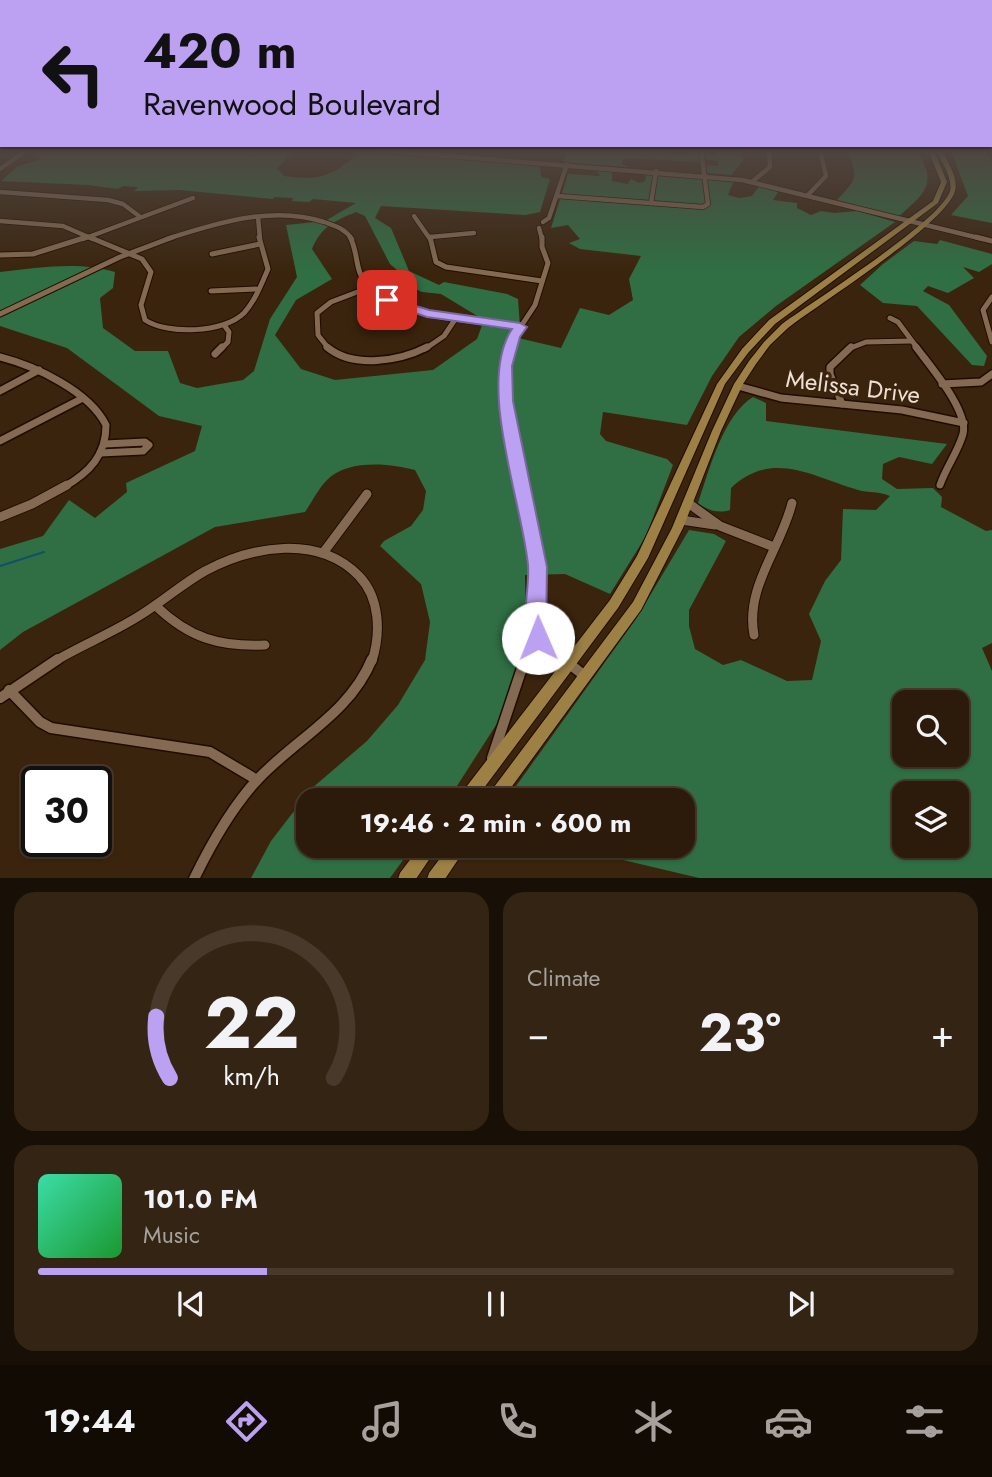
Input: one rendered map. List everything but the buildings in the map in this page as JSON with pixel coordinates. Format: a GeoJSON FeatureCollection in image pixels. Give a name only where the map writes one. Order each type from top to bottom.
{"type":"FeatureCollection","features":[{"type":"Feature","properties":{"kind":"street"},"geometry":{"type":"LineString","coordinates":[[488,768],[535,629],[538,567],[512,436],[505,380],[509,351],[520,327],[535,305],[548,263],[542,247],[541,225],[549,218],[559,191]]}},
{"type":"Feature","properties":{"kind":"street"},"geometry":{"type":"LineString","coordinates":[[651,203],[653,191]]}},
{"type":"Feature","properties":{"kind":"street"},"geometry":{"type":"LineString","coordinates":[[558,196],[704,207],[708,204],[706,191]]}},
{"type":"Feature","properties":{"kind":"street"},"geometry":{"type":"LineString","coordinates":[[792,191],[910,223],[992,241]]}},
{"type":"Feature","properties":{"kind":"street"},"geometry":{"type":"LineString","coordinates":[[808,195],[812,191]]}},
{"type":"Feature","properties":{"kind":"street"},"geometry":{"type":"LineString","coordinates":[[474,788],[614,604],[642,558],[721,384],[745,351],[772,322],[929,209],[942,191]]}},
{"type":"Feature","properties":{"kind":"street"},"geometry":{"type":"LineString","coordinates":[[502,788],[655,576],[738,386],[758,355],[785,326],[923,225],[943,208],[953,191]]}},
{"type":"Feature","properties":{"kind":"street"},"geometry":{"type":"LineString","coordinates":[[0,192],[108,200],[123,204],[139,216]]}},
{"type":"Feature","properties":{"kind":"street"},"geometry":{"type":"LineString","coordinates":[[0,255],[22,257],[42,254],[193,198]]}},
{"type":"Feature","properties":{"kind":"street"},"geometry":{"type":"LineString","coordinates":[[414,216],[430,237],[436,262],[446,267],[542,281]]}},
{"type":"Feature","properties":{"kind":"street"},"geometry":{"type":"LineString","coordinates":[[0,220],[62,226],[142,259],[150,267],[141,308],[148,321],[177,330],[224,325],[248,309],[268,269],[260,244],[258,217]]}},
{"type":"Feature","properties":{"kind":"street"},"geometry":{"type":"LineString","coordinates":[[0,314],[130,253],[202,226],[258,217],[308,218],[342,229],[354,238],[358,271],[368,288],[402,307],[520,327]]}},
{"type":"Feature","properties":{"kind":"street"},"geometry":{"type":"LineString","coordinates":[[430,237],[474,233]]}},
{"type":"Feature","properties":{"kind":"street"},"geometry":{"type":"LineString","coordinates":[[212,254],[260,244]]}},
{"type":"Feature","properties":{"kind":"street"},"geometry":{"type":"LineString","coordinates":[[368,288],[331,302],[317,313],[319,337],[334,353],[359,360],[416,353],[438,344],[456,318]]}},
{"type":"Feature","properties":{"kind":"street"},"geometry":{"type":"LineString","coordinates":[[211,290],[256,289]]}},
{"type":"Feature","properties":{"kind":"street"},"geometry":{"type":"LineString","coordinates":[[992,298],[983,310],[992,342]]}},
{"type":"Feature","properties":{"kind":"street"},"geometry":{"type":"LineString","coordinates":[[891,318],[898,323],[942,384],[964,423],[962,437],[943,472],[940,485]]}},
{"type":"Feature","properties":{"kind":"street"},"geometry":{"type":"LineString","coordinates":[[215,354],[228,342],[229,332],[224,325]]}},
{"type":"Feature","properties":{"kind":"street"},"geometry":{"type":"LineString","coordinates":[[842,404],[830,374],[830,367],[848,346],[862,341],[911,341]]}},
{"type":"Feature","properties":{"kind":"street"},"geometry":{"type":"LineString","coordinates":[[0,357],[39,370],[101,414],[105,421],[105,444],[87,470],[57,492],[0,517]]}},
{"type":"Feature","properties":{"kind":"street"},"geometry":{"type":"LineString","coordinates":[[0,391],[39,370]]}},
{"type":"Feature","properties":{"kind":"street"},"geometry":{"type":"LineString","coordinates":[[942,384],[981,382],[992,374]]}},
{"type":"Feature","properties":{"kind":"street","name":"Melissa Drive"},"geometry":{"type":"LineString","coordinates":[[738,386],[781,398],[902,410],[964,423]]}},
{"type":"Feature","properties":{"kind":"street"},"geometry":{"type":"LineString","coordinates":[[0,441],[81,399]]}},
{"type":"Feature","properties":{"kind":"street"},"geometry":{"type":"LineString","coordinates":[[100,453],[143,451],[149,445],[142,442],[105,444]]}},
{"type":"Feature","properties":{"kind":"street"},"geometry":{"type":"LineString","coordinates":[[323,553],[367,494]]}},
{"type":"Feature","properties":{"kind":"street"},"geometry":{"type":"LineString","coordinates":[[688,503],[720,526]]}},
{"type":"Feature","properties":{"kind":"street"},"geometry":{"type":"LineString","coordinates":[[754,635],[750,614],[774,547],[791,515],[792,503]]}},
{"type":"Feature","properties":{"kind":"street"},"geometry":{"type":"LineString","coordinates":[[681,520],[720,526],[774,547]]}},
{"type":"Feature","properties":{"kind":"street"},"geometry":{"type":"LineString","coordinates":[[194,878],[213,844],[257,780],[349,697],[367,673],[373,658],[378,619],[370,591],[350,567],[323,553],[291,548],[255,551],[203,572],[156,606],[40,670],[4,694],[51,728],[210,752],[257,780]]}},
{"type":"Feature","properties":{"kind":"street"},"geometry":{"type":"LineString","coordinates":[[156,606],[175,626],[190,636],[236,646],[265,645]]}},
{"type":"Feature","properties":{"kind":"street"},"geometry":{"type":"LineString","coordinates":[[535,629],[541,643],[585,676]]}},
{"type":"Feature","properties":{"kind":"street"},"geometry":{"type":"LineString","coordinates":[[406,878],[421,858]]}},
{"type":"Feature","properties":{"kind":"street"},"geometry":{"type":"LineString","coordinates":[[435,878],[450,858]]}},
{"type":"Feature","properties":{"kind":"green space"},"geometry":{"type":"Polygon","coordinates":[[[190,191],[546,191],[540,212],[525,215],[381,206],[375,218],[391,228],[409,271],[439,285],[444,282],[507,294],[518,299],[520,327],[514,337],[561,348],[580,308],[609,315],[633,300],[629,279],[641,256],[580,249],[569,243],[580,239],[568,225],[551,228],[563,191],[730,191],[728,195],[739,198],[752,196],[756,191],[779,191],[773,200],[797,203],[797,208],[811,215],[821,211],[858,211],[895,222],[776,306],[739,337],[712,376],[687,425],[603,412],[600,434],[606,441],[667,459],[673,465],[646,536],[610,594],[565,574],[525,575],[526,631],[514,697],[456,788],[312,788],[367,741],[398,705],[425,660],[430,622],[421,584],[380,546],[411,526],[423,510],[426,491],[415,470],[369,464],[335,473],[318,491],[305,512],[215,527],[23,632],[0,650],[0,549],[43,536],[69,500],[95,518],[127,492],[126,483],[195,451],[202,426],[159,416],[67,348],[0,326],[0,272],[72,266],[115,272],[113,288],[100,298],[103,328],[135,351],[168,351],[180,383],[197,388],[243,380],[254,371],[270,319],[297,277],[286,225],[325,221],[356,203],[313,199],[309,202],[292,201],[293,198],[190,191]],[[356,212],[348,215],[329,226],[312,249],[332,279],[296,300],[275,335],[301,369],[335,380],[433,370],[477,339],[484,320],[441,294],[422,292],[394,280],[404,276],[390,264],[365,216],[356,212]]]}},
{"type":"Feature","properties":{"kind":"green space"},"geometry":{"type":"Polygon","coordinates":[[[845,191],[924,191],[898,217],[837,200],[845,191]]]}},
{"type":"Feature","properties":{"kind":"green space"},"geometry":{"type":"Polygon","coordinates":[[[966,191],[992,191],[992,223],[951,215],[968,196],[966,191]]]}},
{"type":"Feature","properties":{"kind":"green space"},"geometry":{"type":"Polygon","coordinates":[[[940,240],[992,254],[992,264],[979,272],[963,267],[974,278],[948,293],[928,286],[923,291],[949,305],[987,356],[984,366],[972,365],[917,306],[883,303],[860,285],[914,241],[937,244],[940,240]]]}},
{"type":"Feature","properties":{"kind":"green space"},"geometry":{"type":"Polygon","coordinates":[[[753,397],[766,403],[766,421],[947,444],[932,464],[899,457],[883,464],[882,479],[897,489],[933,488],[942,497],[941,507],[986,531],[992,530],[992,643],[982,648],[992,671],[992,878],[699,878],[615,858],[695,858],[695,788],[515,788],[636,619],[689,530],[714,534],[726,541],[689,610],[689,626],[695,649],[723,665],[741,660],[787,681],[812,680],[821,641],[809,614],[825,581],[841,560],[843,509],[876,510],[890,496],[858,490],[809,473],[777,468],[746,476],[731,488],[730,510],[717,511],[701,505],[698,503],[712,460],[733,417],[742,405],[753,397]]]}},
{"type":"Feature","properties":{"kind":"green space"},"geometry":{"type":"Polygon","coordinates":[[[296,808],[296,858],[405,858],[390,878],[251,878],[271,841],[296,808]]]}},
{"type":"Feature","properties":{"kind":"waterway"},"geometry":{"type":"LineString","coordinates":[[0,566],[44,552]]}},
{"type":"Feature","properties":{"kind":"route"},"geometry":{"type":"LineString","coordinates":[[387,300],[427,314],[520,327],[505,366],[506,401],[538,567],[535,629],[538,638]]}}]}
